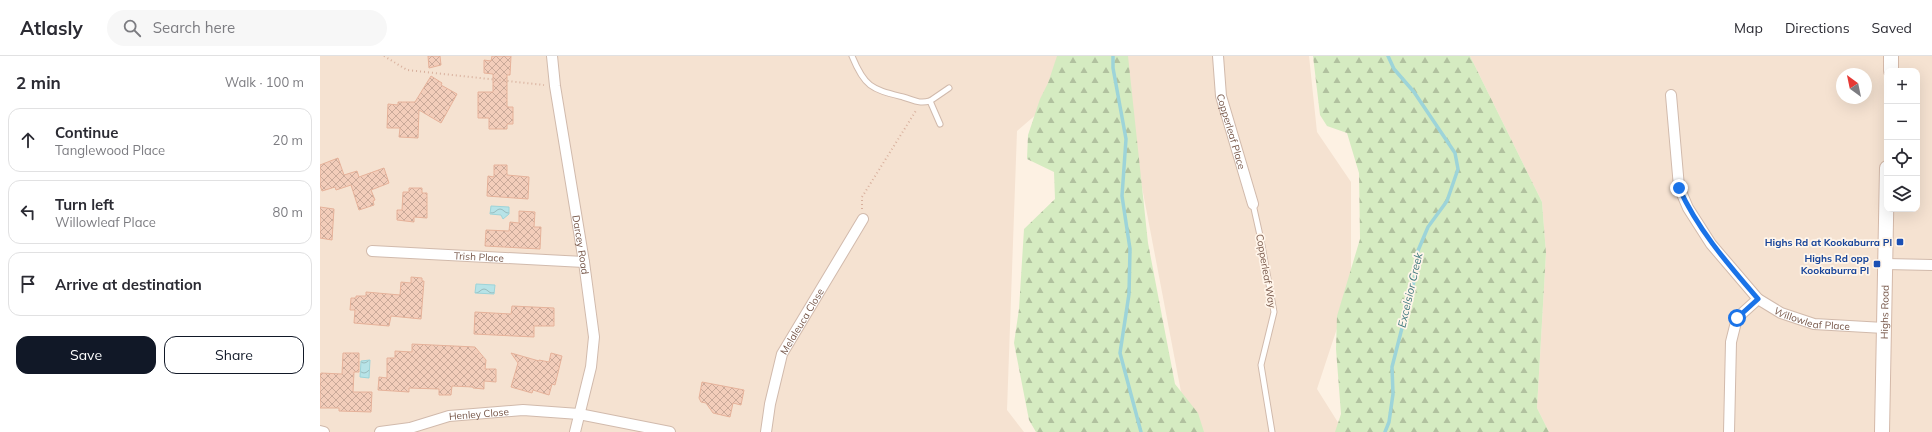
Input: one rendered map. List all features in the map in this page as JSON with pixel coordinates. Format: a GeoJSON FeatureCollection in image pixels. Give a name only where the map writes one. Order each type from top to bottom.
{"type":"FeatureCollection","features":[{"type":"Feature","properties":{"kind":"street","name":"Darcey Road"},"geometry":{"type":"LineString","coordinates":[[552,56],[555,86],[584,262],[594,337],[591,367],[575,432]]}},
{"type":"Feature","properties":{"kind":"street","name":"Copperleaf Place"},"geometry":{"type":"LineString","coordinates":[[1218,56],[1221,96],[1253,204]]}},
{"type":"Feature","properties":{"kind":"street"},"geometry":{"type":"LineString","coordinates":[[1891,56],[1891,68]]}},
{"type":"Feature","properties":{"kind":"street","name":"Willowleaf Place"},"geometry":{"type":"LineString","coordinates":[[1671,95],[1679,188],[1688,208],[1711,244],[1758,299],[1781,313],[1814,324],[1884,328]]}},
{"type":"Feature","properties":{"kind":"street","name":"Highs Road"},"geometry":{"type":"LineString","coordinates":[[1882,432],[1887,176]]}},
{"type":"Feature","properties":{"kind":"street","name":"Melaleuca Close"},"geometry":{"type":"LineString","coordinates":[[766,432],[770,404],[782,354],[862,220]]}},
{"type":"Feature","properties":{"kind":"street","name":"Trish Place"},"geometry":{"type":"LineString","coordinates":[[372,251],[584,262]]}},
{"type":"Feature","properties":{"kind":"street"},"geometry":{"type":"LineString","coordinates":[[1886,264],[1932,265]]}},
{"type":"Feature","properties":{"kind":"street"},"geometry":{"type":"LineString","coordinates":[[1728,432],[1731,342],[1737,318],[1758,299]]}},
{"type":"Feature","properties":{"kind":"street","name":"Henley Close"},"geometry":{"type":"LineString","coordinates":[[380,432],[410,428],[449,416],[523,410],[579,414],[670,432]]}},
{"type":"Feature","properties":{"kind":"street"},"geometry":{"type":"LineString","coordinates":[[320,431],[324,432]]}},
{"type":"Feature","properties":{"kind":"lane"},"geometry":{"type":"LineString","coordinates":[[852,56],[861,77],[880,92],[921,103],[930,101],[949,88]]}},
{"type":"Feature","properties":{"kind":"lane"},"geometry":{"type":"LineString","coordinates":[[930,101],[940,124]]}},
{"type":"Feature","properties":{"kind":"lane","name":"Copperleaf Way"},"geometry":{"type":"LineString","coordinates":[[1253,204],[1262,240],[1274,312],[1261,365],[1272,432]]}},
{"type":"Feature","properties":{"kind":"path"},"geometry":{"type":"LineString","coordinates":[[384,56],[407,70],[555,86]]}},
{"type":"Feature","properties":{"kind":"path"},"geometry":{"type":"LineString","coordinates":[[862,220],[862,196],[921,103]]}},
{"type":"Feature","properties":{"kind":"shaded area"},"geometry":{"type":"Polygon","coordinates":[[[320,56],[1104,56],[1017,131],[1007,410],[1024,432],[320,432],[320,56]]]}},
{"type":"Feature","properties":{"kind":"shaded area"},"geometry":{"type":"Polygon","coordinates":[[[1117,56],[1309,56],[1317,132],[1351,182],[1351,286],[1317,389],[1344,432],[1194,432],[1186,418],[1117,56]]]}},
{"type":"Feature","properties":{"kind":"shaded area"},"geometry":{"type":"Polygon","coordinates":[[[1470,56],[1932,56],[1932,432],[1549,432],[1537,408],[1546,253],[1542,202],[1470,56]]]}},
{"type":"Feature","properties":{"kind":"green space"},"geometry":{"type":"Polygon","coordinates":[[[1057,56],[1128,56],[1148,243],[1175,384],[1198,413],[1204,432],[1036,432],[1029,420],[1014,343],[1019,309],[1024,229],[1055,199],[1054,172],[1027,159],[1028,135],[1057,56]]]}},
{"type":"Feature","properties":{"kind":"green space"},"geometry":{"type":"Polygon","coordinates":[[[1313,56],[1470,56],[1542,202],[1546,253],[1537,408],[1549,432],[1335,432],[1341,414],[1336,349],[1337,316],[1360,239],[1359,173],[1347,133],[1327,126],[1320,115],[1313,56]]]}},
{"type":"Feature","properties":{"kind":"water"},"geometry":{"type":"Polygon","coordinates":[[[491,206],[509,207],[509,214],[503,219],[501,215],[490,214],[491,206]]]}},
{"type":"Feature","properties":{"kind":"water"},"geometry":{"type":"Polygon","coordinates":[[[476,284],[495,285],[494,294],[475,293],[476,284]]]}},
{"type":"Feature","properties":{"kind":"water"},"geometry":{"type":"Polygon","coordinates":[[[370,360],[369,378],[360,377],[361,361],[370,360]]]}},
{"type":"Feature","properties":{"kind":"building"},"geometry":{"type":"Polygon","coordinates":[[[428,56],[440,56],[441,65],[429,68],[428,56]]]}},
{"type":"Feature","properties":{"kind":"building"},"geometry":{"type":"Polygon","coordinates":[[[492,56],[511,56],[510,75],[507,75],[507,107],[513,107],[513,124],[507,124],[507,129],[489,129],[489,118],[478,118],[478,92],[493,92],[493,74],[484,73],[484,60],[491,61],[492,56]]]}},
{"type":"Feature","properties":{"kind":"building"},"geometry":{"type":"Polygon","coordinates":[[[431,76],[442,83],[441,85],[457,94],[441,123],[419,110],[418,138],[399,137],[400,128],[387,128],[388,104],[398,105],[398,102],[415,102],[431,76]]]}},
{"type":"Feature","properties":{"kind":"building"},"geometry":{"type":"Polygon","coordinates":[[[338,158],[344,175],[357,171],[359,177],[384,168],[389,183],[371,190],[375,200],[373,201],[374,205],[359,210],[351,185],[336,190],[335,187],[322,191],[320,185],[320,165],[338,158]]]}},
{"type":"Feature","properties":{"kind":"building"},"geometry":{"type":"Polygon","coordinates":[[[494,165],[507,165],[507,175],[529,177],[528,199],[487,196],[488,176],[494,177],[494,165]]]}},
{"type":"Feature","properties":{"kind":"building"},"geometry":{"type":"Polygon","coordinates":[[[409,188],[422,188],[422,193],[427,193],[427,218],[414,217],[414,222],[397,220],[397,210],[402,210],[403,192],[409,192],[409,188]]]}},
{"type":"Feature","properties":{"kind":"building"},"geometry":{"type":"Polygon","coordinates":[[[320,207],[334,209],[332,240],[320,238],[320,207]]]}},
{"type":"Feature","properties":{"kind":"building"},"geometry":{"type":"Polygon","coordinates":[[[519,211],[535,212],[534,227],[541,227],[540,249],[485,246],[486,230],[509,231],[510,222],[519,223],[519,211]]]}},
{"type":"Feature","properties":{"kind":"building"},"geometry":{"type":"Polygon","coordinates":[[[411,277],[422,278],[422,281],[424,281],[421,319],[391,316],[389,326],[354,323],[355,310],[350,310],[351,298],[356,298],[356,296],[366,296],[366,292],[400,295],[401,282],[411,283],[411,277]]]}},
{"type":"Feature","properties":{"kind":"building"},"geometry":{"type":"Polygon","coordinates":[[[512,306],[554,308],[554,326],[534,326],[534,337],[474,334],[475,312],[511,314],[512,306]]]}},
{"type":"Feature","properties":{"kind":"building"},"geometry":{"type":"Polygon","coordinates":[[[412,344],[475,347],[486,360],[485,369],[496,369],[496,382],[484,381],[484,389],[452,386],[451,395],[439,395],[439,389],[409,388],[409,392],[378,390],[379,377],[387,378],[387,358],[395,358],[395,351],[412,352],[412,344]]]}},
{"type":"Feature","properties":{"kind":"building"},"geometry":{"type":"Polygon","coordinates":[[[343,353],[359,353],[359,372],[354,372],[353,392],[372,392],[371,412],[339,411],[339,408],[320,408],[321,373],[342,374],[343,353]]]}},
{"type":"Feature","properties":{"kind":"building"},"geometry":{"type":"Polygon","coordinates":[[[511,353],[539,361],[549,362],[551,353],[562,356],[555,385],[552,384],[549,395],[533,390],[532,393],[511,387],[518,363],[511,353]]]}},
{"type":"Feature","properties":{"kind":"building"},"geometry":{"type":"Polygon","coordinates":[[[702,382],[744,390],[741,405],[733,403],[730,417],[713,413],[706,403],[701,402],[699,398],[702,382]]]}},
{"type":"Feature","properties":{"kind":"waterway"},"geometry":{"type":"LineString","coordinates":[[1113,56],[1113,68],[1126,139],[1122,196],[1130,249],[1129,294],[1120,353],[1141,432]]}},
{"type":"Feature","properties":{"kind":"waterway","name":"Excelsior Creek"},"geometry":{"type":"LineString","coordinates":[[1385,432],[1389,422],[1393,394],[1392,367],[1415,277],[1417,253],[1428,227],[1447,201],[1458,169],[1455,153],[1414,92],[1394,69],[1388,56]]}},
{"type":"Feature","properties":{"kind":"place","name":"Highs Rd at Kookaburra Pl"},"geometry":{"type":"Point","coordinates":[1900,242]}},
{"type":"Feature","properties":{"kind":"place","name":"Highs Rd opp Kookaburra Pl"},"geometry":{"type":"Point","coordinates":[1877,264]}},
{"type":"Feature","properties":{"kind":"route"},"geometry":{"type":"LineString","coordinates":[[1679,188],[1688,208],[1711,244],[1758,299],[1737,318]]}}]}
